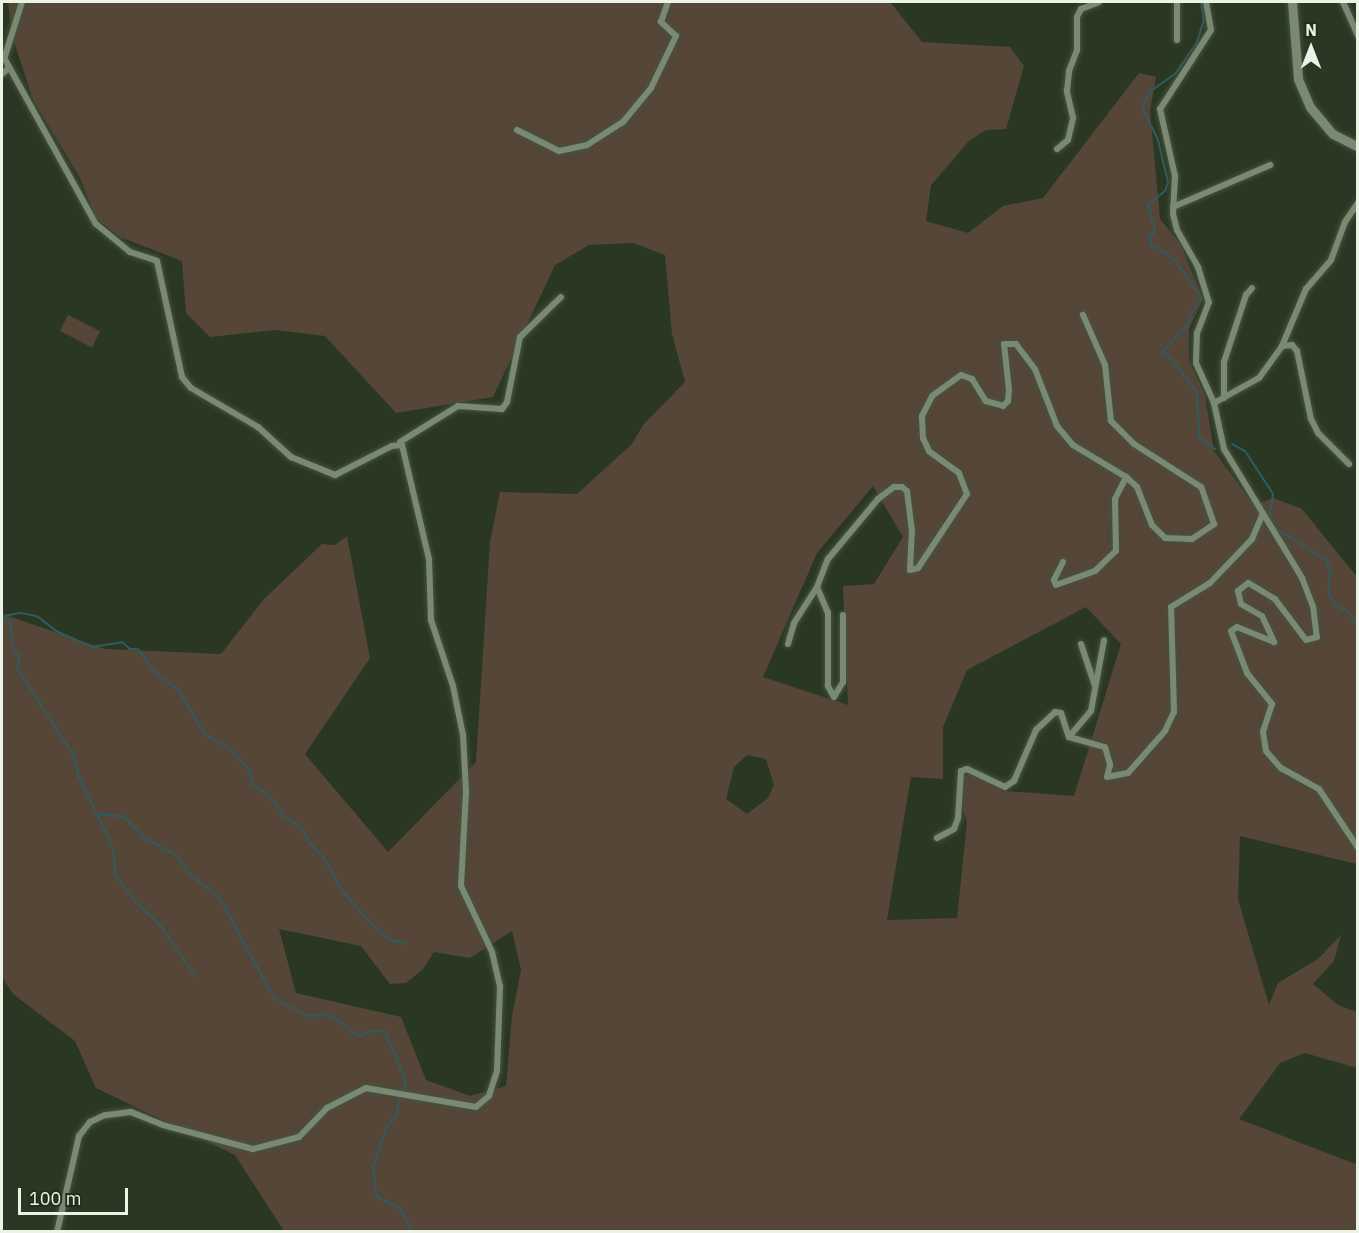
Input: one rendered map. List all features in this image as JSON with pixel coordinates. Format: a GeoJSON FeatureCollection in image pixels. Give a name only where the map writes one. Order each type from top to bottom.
{"type":"FeatureCollection","features":[{"type":"Feature","properties":{"kind":"main road"},"geometry":{"type":"LineString","coordinates":[[1292,2],[1298,79],[1310,107],[1333,134],[1358,147]]}},
{"type":"Feature","properties":{"kind":"street"},"geometry":{"type":"LineString","coordinates":[[22,2],[3,55],[96,224],[130,252],[157,261],[182,377],[191,388],[258,427],[291,457],[335,475],[400,442],[458,406],[502,409],[507,402],[520,337],[561,297]]}},
{"type":"Feature","properties":{"kind":"street"},"geometry":{"type":"LineString","coordinates":[[517,130],[559,151],[587,146],[623,122],[651,88],[676,36],[661,22],[668,2]]}},
{"type":"Feature","properties":{"kind":"street"},"geometry":{"type":"LineString","coordinates":[[1057,149],[1068,140],[1073,118],[1067,91],[1069,71],[1077,50],[1077,17],[1081,9],[1099,2]]}},
{"type":"Feature","properties":{"kind":"street"},"geometry":{"type":"LineString","coordinates":[[1177,40],[1178,2]]}},
{"type":"Feature","properties":{"kind":"street"},"geometry":{"type":"LineString","coordinates":[[1206,2],[1211,30],[1160,109],[1175,176],[1173,207],[1177,230],[1198,267],[1209,302],[1197,333],[1196,363],[1214,404],[1224,449],[1302,578],[1313,606],[1317,637],[1306,640],[1275,599],[1248,583],[1238,591],[1241,604],[1262,616],[1274,642],[1237,627],[1232,631],[1247,673],[1272,704],[1263,732],[1266,751],[1281,768],[1319,789],[1358,848]]}},
{"type":"Feature","properties":{"kind":"street"},"geometry":{"type":"LineString","coordinates":[[1343,2],[1358,36]]}},
{"type":"Feature","properties":{"kind":"street"},"geometry":{"type":"LineString","coordinates":[[2,74],[9,68]]}},
{"type":"Feature","properties":{"kind":"street"},"geometry":{"type":"LineString","coordinates":[[1173,207],[1270,165]]}},
{"type":"Feature","properties":{"kind":"street"},"geometry":{"type":"LineString","coordinates":[[1214,404],[1259,378],[1282,346],[1306,289],[1331,260],[1345,222],[1358,203]]}},
{"type":"Feature","properties":{"kind":"street"},"geometry":{"type":"LineString","coordinates":[[1224,398],[1224,362],[1246,295],[1252,288]]}},
{"type":"Feature","properties":{"kind":"street"},"geometry":{"type":"LineString","coordinates":[[788,644],[794,623],[817,587],[828,559],[878,499],[894,487],[907,491],[912,529],[910,570],[918,568],[967,494],[959,473],[929,452],[923,438],[922,416],[927,402],[961,375],[972,379],[986,401],[1003,406],[1008,401],[1009,390],[1004,344],[1010,342],[1035,369],[1057,426],[1073,445],[1126,477],[1137,487],[1158,534],[1184,540],[1212,529],[1214,524],[1201,487],[1134,444],[1111,421],[1105,365],[1083,315]]}},
{"type":"Feature","properties":{"kind":"street"},"geometry":{"type":"LineString","coordinates":[[1282,346],[1292,345],[1297,351],[1301,384],[1318,433],[1349,464]]}},
{"type":"Feature","properties":{"kind":"street"},"geometry":{"type":"LineString","coordinates":[[57,1232],[79,1136],[90,1122],[105,1115],[131,1112],[163,1125],[253,1149],[299,1137],[327,1108],[366,1088],[468,1107],[476,1107],[489,1096],[497,1071],[500,986],[492,952],[461,886],[466,791],[463,735],[453,686],[431,620],[429,559],[400,442]]}},
{"type":"Feature","properties":{"kind":"street"},"geometry":{"type":"LineString","coordinates":[[1063,562],[1054,580],[1056,585],[1095,571],[1116,551],[1114,499],[1126,477]]}},
{"type":"Feature","properties":{"kind":"street"},"geometry":{"type":"LineString","coordinates":[[1069,737],[1105,747],[1109,753],[1110,779],[1128,773],[1165,731],[1174,711],[1171,607],[1210,584],[1252,539],[1262,515]]}},
{"type":"Feature","properties":{"kind":"street"},"geometry":{"type":"LineString","coordinates":[[817,587],[828,613],[828,686],[834,697],[843,682],[843,615]]}},
{"type":"Feature","properties":{"kind":"street"},"geometry":{"type":"LineString","coordinates":[[1069,737],[1091,711],[1095,686],[1105,654],[1104,640]]}},
{"type":"Feature","properties":{"kind":"street"},"geometry":{"type":"LineString","coordinates":[[1081,644],[1095,686]]}},
{"type":"Feature","properties":{"kind":"street"},"geometry":{"type":"LineString","coordinates":[[938,838],[954,829],[958,818],[961,771],[967,769],[1005,788],[1014,781],[1036,730],[1055,712],[1061,713],[1069,737]]}},
{"type":"Feature","properties":{"kind":"shaded area"},"geometry":{"type":"Polygon","coordinates":[[[8,2],[890,2],[922,42],[1010,47],[1024,66],[1006,129],[986,130],[969,141],[931,185],[926,221],[968,233],[1003,206],[1043,198],[1139,73],[1156,77],[1150,111],[1160,219],[1181,245],[1203,299],[1189,329],[1189,361],[1205,395],[1214,451],[1254,505],[1273,498],[1302,509],[1357,577],[1357,864],[1240,836],[1238,899],[1269,1005],[1278,983],[1318,959],[1341,935],[1334,961],[1313,984],[1338,1005],[1357,1012],[1357,1068],[1305,1053],[1280,1063],[1239,1119],[1355,1164],[1357,1160],[1357,1231],[284,1231],[235,1155],[96,1088],[75,1041],[13,994],[2,977],[2,614],[105,649],[221,654],[264,599],[322,544],[335,545],[347,536],[370,658],[305,754],[388,852],[476,762],[490,542],[500,492],[577,494],[632,444],[643,425],[685,382],[672,334],[665,255],[633,243],[589,245],[555,265],[493,397],[396,413],[325,336],[276,330],[210,337],[186,313],[182,261],[120,237],[96,218],[80,178],[33,100],[12,35],[8,2]],[[873,486],[817,553],[763,677],[848,705],[843,586],[874,584],[903,537],[873,486]],[[1086,607],[967,670],[943,727],[943,779],[911,777],[887,920],[957,918],[967,822],[961,804],[962,777],[971,774],[1004,791],[1074,796],[1121,644],[1086,607]],[[747,755],[734,767],[726,799],[747,814],[768,798],[774,785],[766,759],[747,755]],[[279,929],[296,993],[401,1017],[426,1080],[470,1096],[506,1086],[512,1016],[521,970],[512,931],[470,958],[434,952],[423,969],[406,983],[390,984],[361,946],[279,929]]]}},
{"type":"Feature","properties":{"kind":"shaded area"},"geometry":{"type":"Polygon","coordinates":[[[68,315],[100,331],[92,347],[60,331],[68,315]]]}},
{"type":"Feature","properties":{"kind":"waterway"},"geometry":{"type":"LineString","coordinates":[[1201,2],[1204,20],[1196,44],[1175,74],[1151,91],[1142,107],[1158,140],[1168,182],[1165,191],[1148,205],[1155,231],[1149,238],[1152,245],[1173,258],[1202,298],[1191,313],[1188,325],[1162,352],[1171,358],[1197,393],[1199,436],[1215,449]]}},
{"type":"Feature","properties":{"kind":"waterway"},"geometry":{"type":"LineString","coordinates":[[1232,444],[1245,451],[1273,494],[1270,513],[1275,528],[1326,560],[1330,570],[1328,591],[1335,605],[1349,612],[1358,625]]}},
{"type":"Feature","properties":{"kind":"waterway"},"geometry":{"type":"LineString","coordinates":[[2,616],[21,613],[37,616],[56,631],[92,647],[122,642],[130,649],[138,649],[154,671],[179,691],[205,735],[231,749],[250,772],[253,785],[268,794],[285,817],[301,827],[308,841],[324,858],[341,889],[365,918],[389,939],[405,944]]}},
{"type":"Feature","properties":{"kind":"waterway"},"geometry":{"type":"LineString","coordinates":[[2,619],[10,623],[13,650],[20,656],[17,668],[74,756],[79,777],[97,814],[124,817],[146,839],[178,856],[189,874],[219,897],[274,998],[307,1016],[328,1014],[358,1036],[371,1031],[385,1031],[406,1082],[404,1090]]}},
{"type":"Feature","properties":{"kind":"waterway"},"geometry":{"type":"LineString","coordinates":[[97,814],[113,849],[116,876],[135,901],[160,925],[196,977]]}},
{"type":"Feature","properties":{"kind":"waterway"},"geometry":{"type":"LineString","coordinates":[[399,1097],[397,1115],[387,1126],[373,1166],[377,1197],[401,1209],[412,1232]]}}]}
